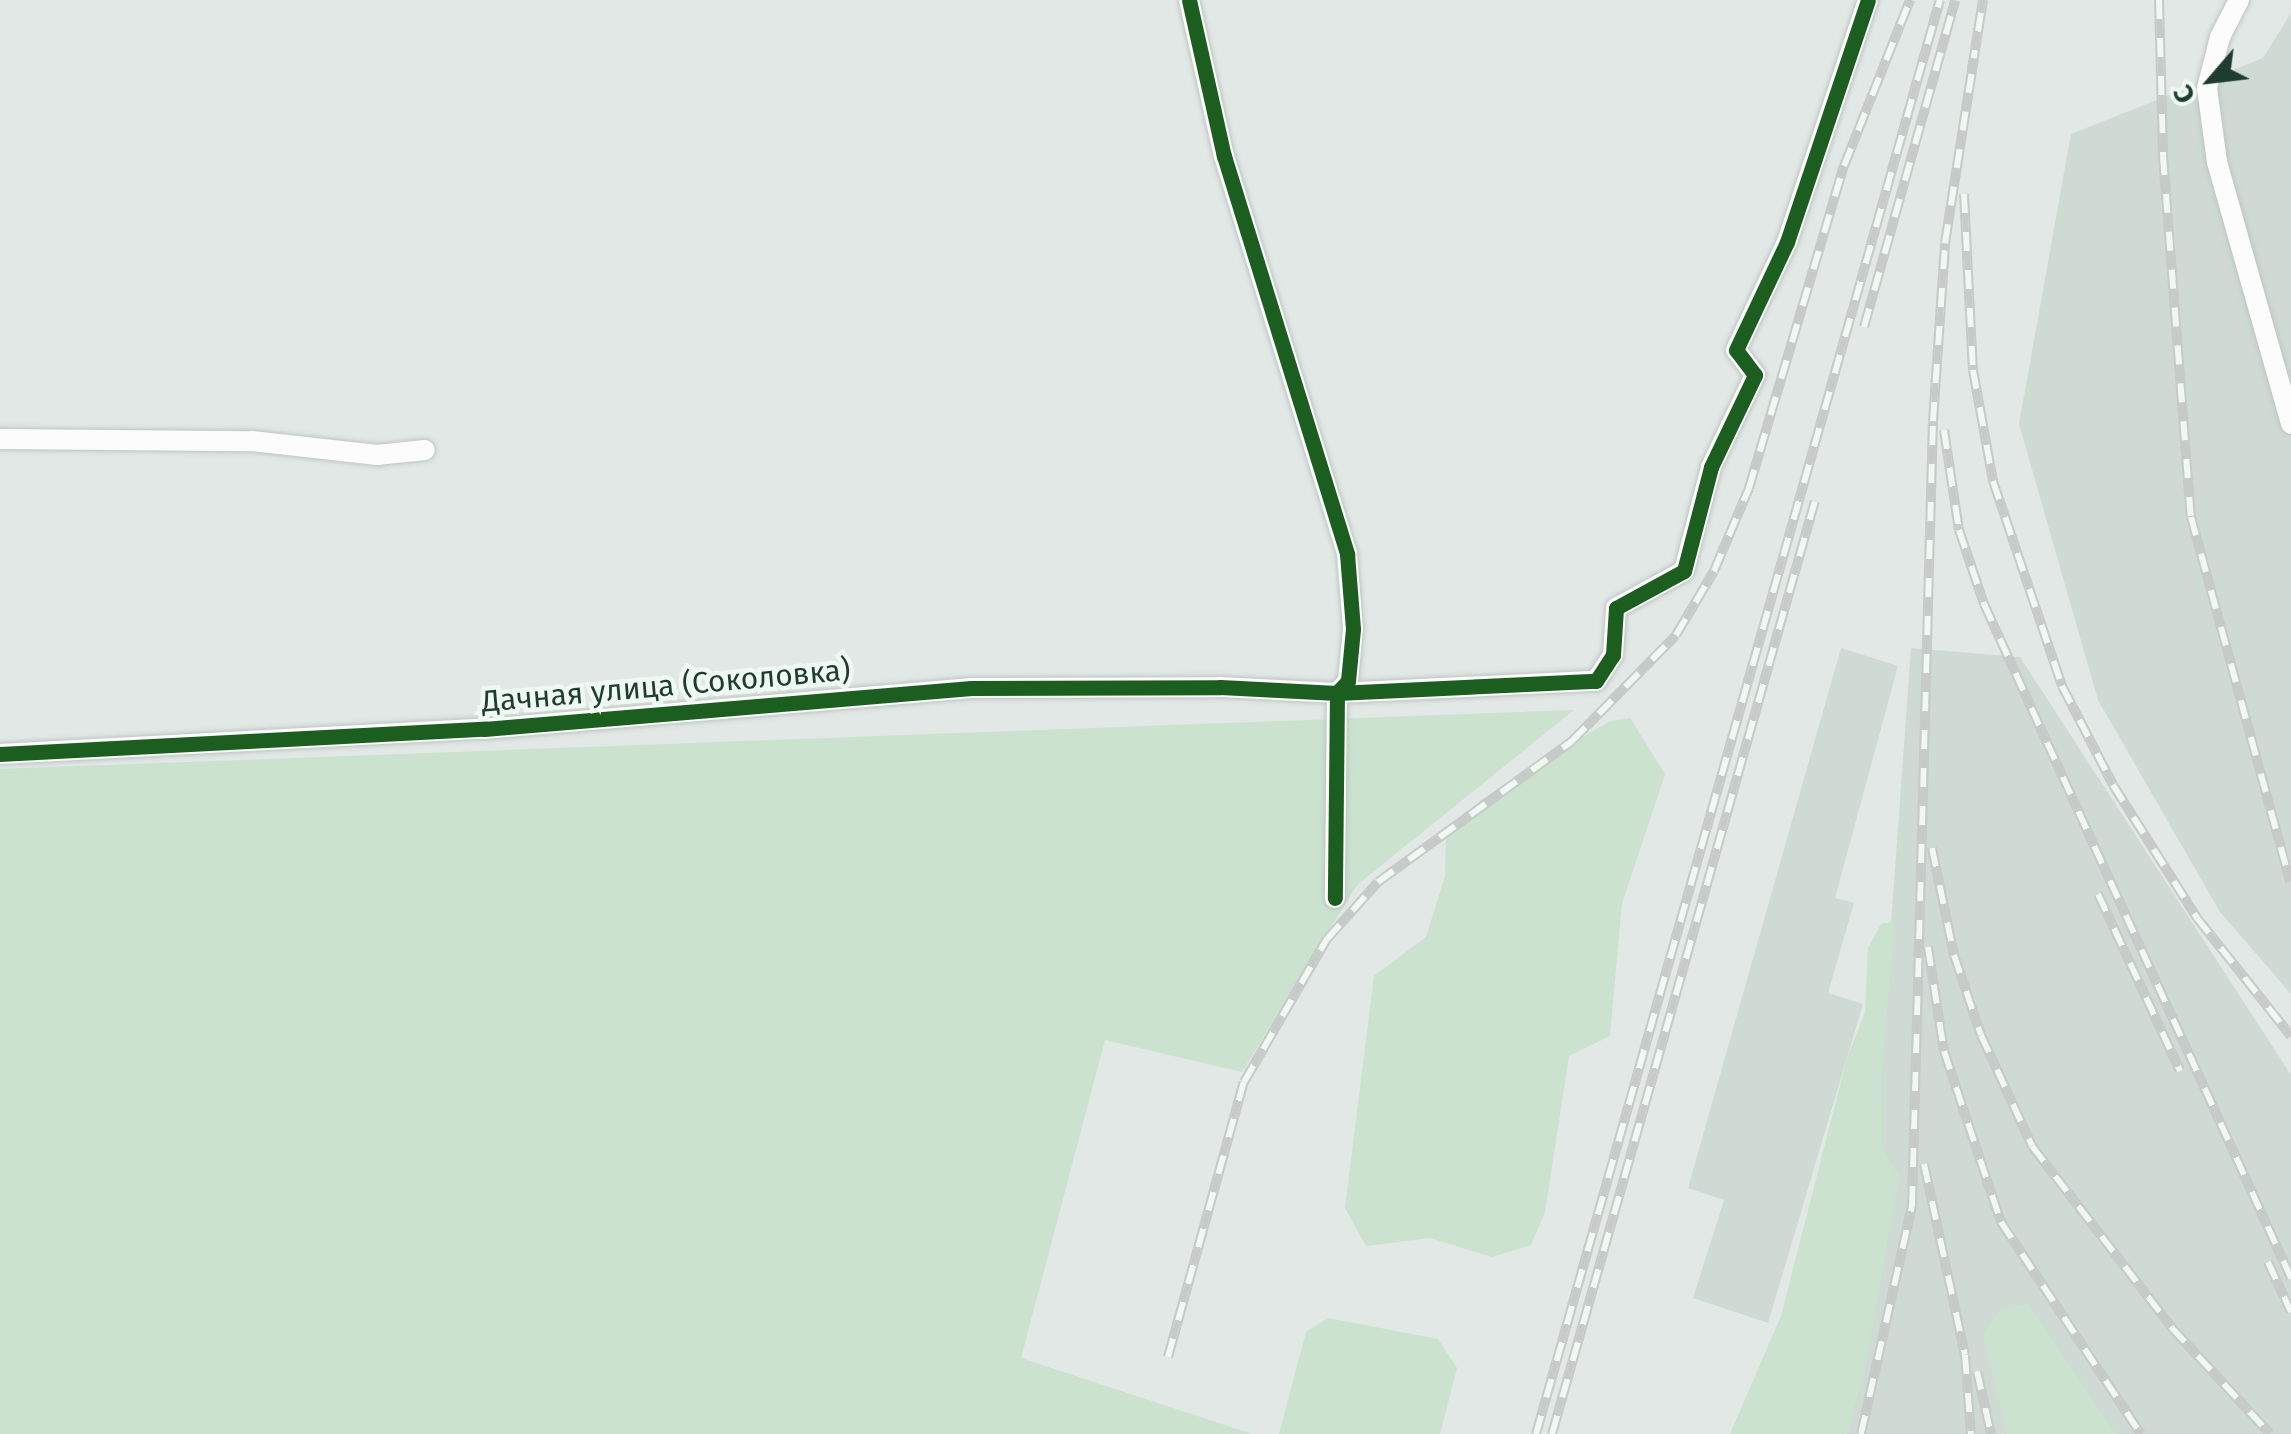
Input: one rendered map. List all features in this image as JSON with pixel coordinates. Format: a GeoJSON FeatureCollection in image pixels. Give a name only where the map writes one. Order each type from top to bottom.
{"type":"FeatureCollection","features":[{"type":"Feature","properties":{"kind":"street"},"geometry":{"type":"LineString","coordinates":[[1189,0],[1224,156],[1347,554],[1354,629],[1348,681],[1337,694],[1336,898]]}},
{"type":"Feature","properties":{"kind":"street","name":"Дачная улица (Соколовка)"},"geometry":{"type":"LineString","coordinates":[[0,754],[484,729],[970,688],[1220,686],[1337,694],[1596,680],[1613,655],[1616,608],[1684,572],[1711,468],[1754,375],[1736,350],[1786,242],[1868,0]]}},
{"type":"Feature","properties":{"kind":"street"},"geometry":{"type":"LineString","coordinates":[[2238,0],[2220,38],[2206,88],[2217,162],[2291,424]]}},
{"type":"Feature","properties":{"kind":"street"},"geometry":{"type":"LineString","coordinates":[[0,439],[252,442],[377,455],[425,450]]}},
{"type":"Feature","properties":{"kind":"shaded area"},"geometry":{"type":"Polygon","coordinates":[[[2291,13],[2291,994],[2220,912],[2098,700],[2019,424],[2071,134],[2263,58],[2291,13]]]}},
{"type":"Feature","properties":{"kind":"shaded area"},"geometry":{"type":"Polygon","coordinates":[[[1841,648],[1898,666],[1835,898],[1854,903],[1828,993],[1863,1004],[1768,1323],[1693,1298],[1724,1200],[1688,1188],[1841,648]]]}},
{"type":"Feature","properties":{"kind":"shaded area"},"geometry":{"type":"Polygon","coordinates":[[[1911,648],[2020,657],[2291,1075],[2291,1434],[1816,1434],[1874,1160],[1911,648]]]}},
{"type":"Feature","properties":{"kind":"green space"},"geometry":{"type":"Polygon","coordinates":[[[1574,710],[1357,885],[1242,1072],[1105,1040],[1021,1358],[1252,1434],[0,1434],[0,769],[1574,710]]]}},
{"type":"Feature","properties":{"kind":"green space"},"geometry":{"type":"Polygon","coordinates":[[[1630,718],[1665,774],[1622,903],[1610,1036],[1569,1056],[1545,1212],[1531,1245],[1492,1257],[1430,1238],[1366,1246],[1345,1208],[1374,976],[1426,937],[1445,876],[1446,833],[1482,799],[1608,722],[1630,718]]]}},
{"type":"Feature","properties":{"kind":"green space"},"geometry":{"type":"Polygon","coordinates":[[[1895,921],[1881,1076],[1882,1149],[1899,1176],[1864,1373],[1847,1434],[1730,1434],[1781,1316],[1847,1058],[1865,1012],[1868,948],[1881,924],[1895,921]]]}},
{"type":"Feature","properties":{"kind":"green space"},"geometry":{"type":"Polygon","coordinates":[[[2028,1303],[2116,1434],[2007,1434],[1983,1335],[2000,1310],[2028,1303]]]}},
{"type":"Feature","properties":{"kind":"green space"},"geometry":{"type":"Polygon","coordinates":[[[1328,1318],[1438,1339],[1457,1368],[1440,1434],[1279,1434],[1306,1332],[1328,1318]]]}},
{"type":"Feature","properties":{"kind":"railway"},"geometry":{"type":"LineString","coordinates":[[1168,1357],[1244,1082],[1327,939],[1378,882],[1572,741],[1676,635],[1714,571],[1749,488],[1844,166],[1910,0]]}},
{"type":"Feature","properties":{"kind":"railway"},"geometry":{"type":"LineString","coordinates":[[1536,1434],[1940,0]]}},
{"type":"Feature","properties":{"kind":"railway"},"geometry":{"type":"LineString","coordinates":[[1864,327],[1955,0]]}},
{"type":"Feature","properties":{"kind":"railway"},"geometry":{"type":"LineString","coordinates":[[1972,69],[1983,0]]}},
{"type":"Feature","properties":{"kind":"railway"},"geometry":{"type":"LineString","coordinates":[[2159,0],[2163,156],[2191,517],[2290,882]]}},
{"type":"Feature","properties":{"kind":"railway"},"geometry":{"type":"LineString","coordinates":[[1861,1434],[1912,1205],[1933,421],[1945,243],[1974,58]]}},
{"type":"Feature","properties":{"kind":"railway"},"geometry":{"type":"LineString","coordinates":[[1964,194],[1973,370],[1993,481],[2062,686],[2113,785],[2197,918],[2291,1036]]}},
{"type":"Feature","properties":{"kind":"railway"},"geometry":{"type":"LineString","coordinates":[[1944,430],[1959,530],[1984,604],[2291,1278]]}},
{"type":"Feature","properties":{"kind":"railway"},"geometry":{"type":"LineString","coordinates":[[1552,1434],[1815,501]]}},
{"type":"Feature","properties":{"kind":"railway"},"geometry":{"type":"LineString","coordinates":[[1932,848],[1954,955],[1981,1035],[2032,1146],[2172,1328],[2270,1434]]}},
{"type":"Feature","properties":{"kind":"railway"},"geometry":{"type":"LineString","coordinates":[[2098,894],[2180,1071]]}},
{"type":"Feature","properties":{"kind":"railway"},"geometry":{"type":"LineString","coordinates":[[1928,947],[1944,1051],[2001,1222],[2141,1434]]}},
{"type":"Feature","properties":{"kind":"railway"},"geometry":{"type":"LineString","coordinates":[[1924,1164],[1965,1355],[1971,1434]]}},
{"type":"Feature","properties":{"kind":"railway"},"geometry":{"type":"LineString","coordinates":[[2268,1262],[2291,1312]]}},
{"type":"Feature","properties":{"kind":"railway"},"geometry":{"type":"LineString","coordinates":[[1977,1371],[1991,1434]]}},
{"type":"Feature","properties":{"kind":"cycle path"},"geometry":{"type":"LineString","coordinates":[[1189,0],[1224,156],[1347,554],[1353,629],[1348,681],[1337,693],[1335,898]]}},
{"type":"Feature","properties":{"kind":"cycle path"},"geometry":{"type":"LineString","coordinates":[[0,754],[484,729],[971,688],[1220,687],[1337,693],[1596,681],[1613,655],[1616,608],[1684,571],[1711,467],[1755,375],[1736,350],[1787,242],[1868,0]]}}]}
